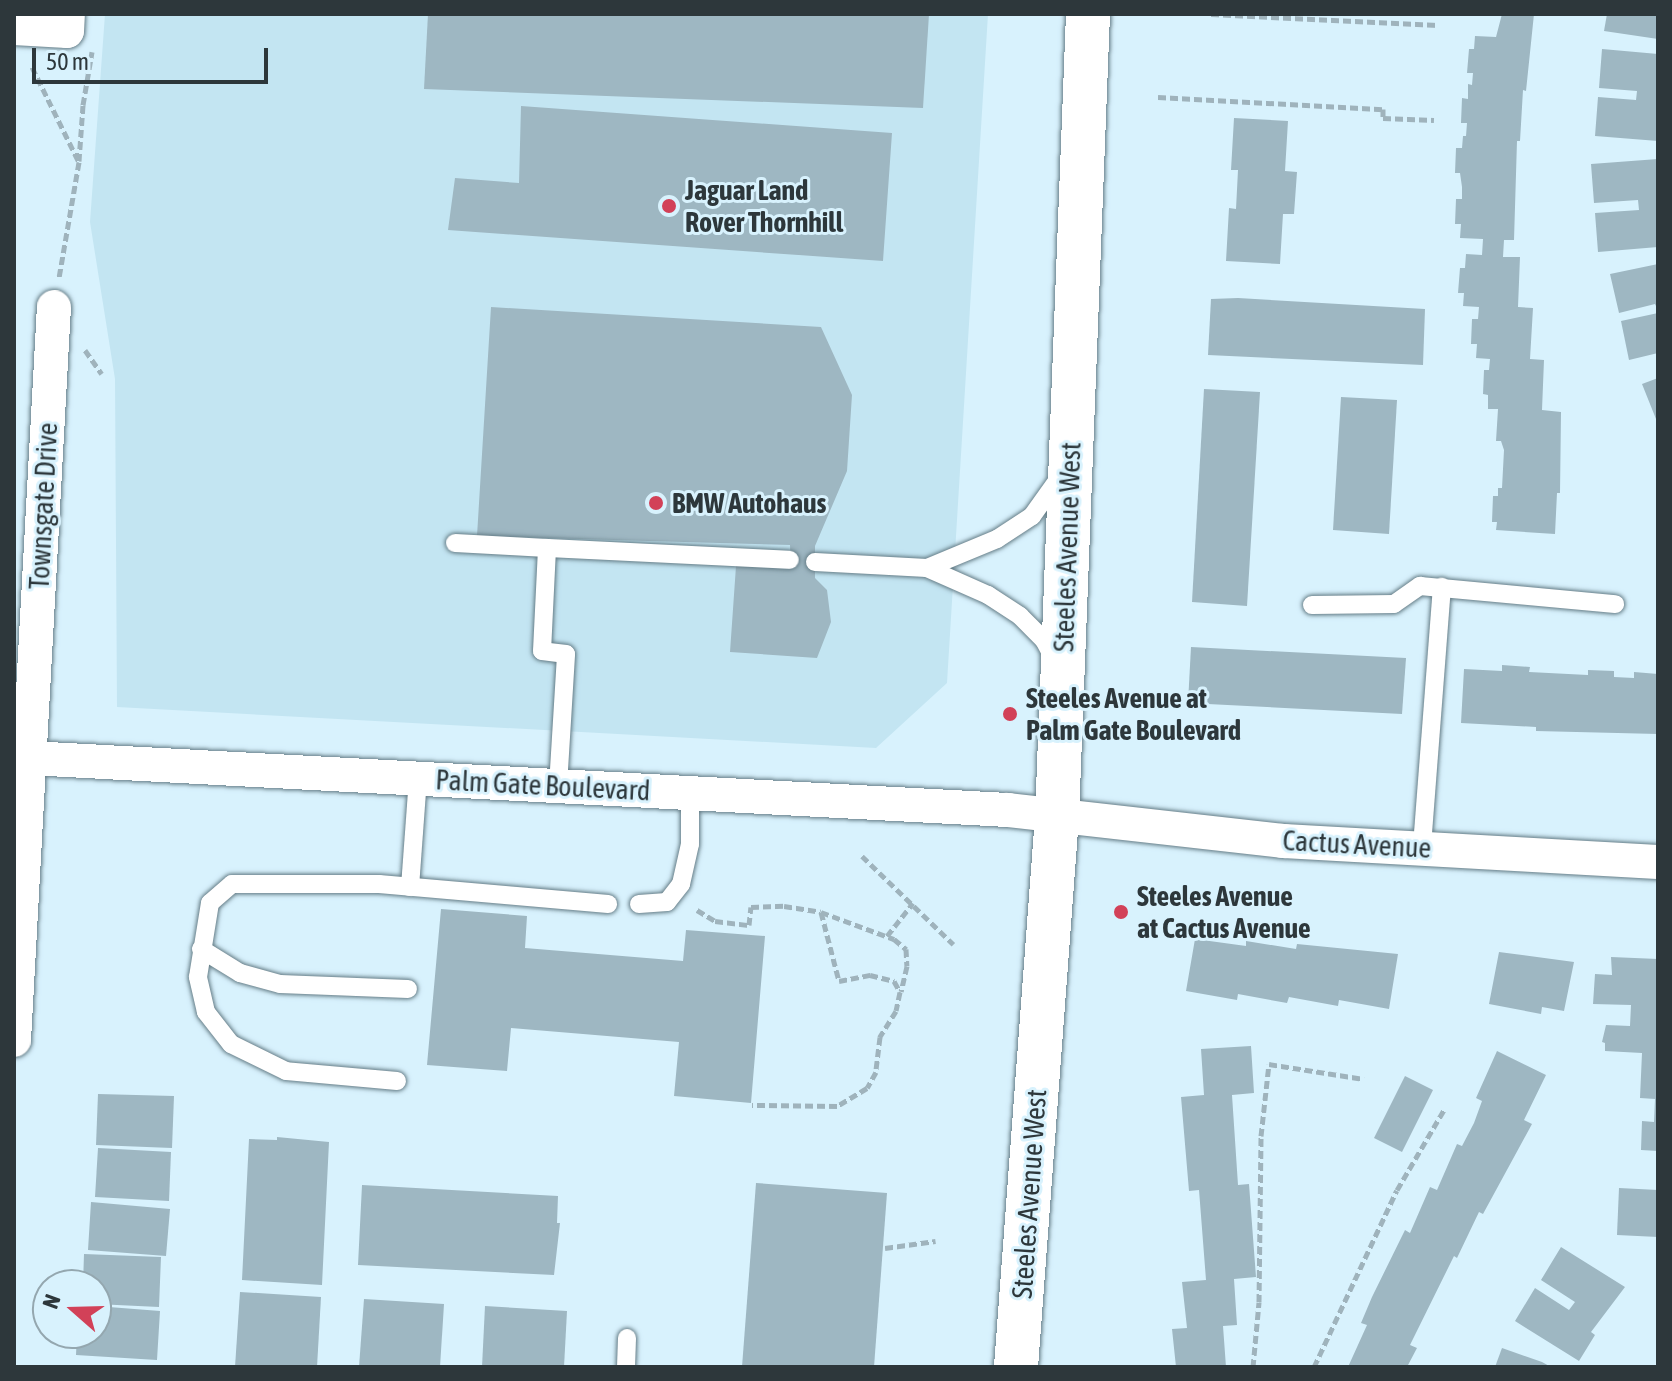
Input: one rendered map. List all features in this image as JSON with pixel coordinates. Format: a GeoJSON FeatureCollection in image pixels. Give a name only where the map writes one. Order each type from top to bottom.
{"type":"FeatureCollection","features":[{"type":"Feature","properties":{"kind":"main road","name":"Steeles Avenue West"},"geometry":{"type":"LineString","coordinates":[[1016,1367],[1057,817],[1088,14]]}},
{"type":"Feature","properties":{"kind":"street"},"geometry":{"type":"LineString","coordinates":[[14,28],[76,30]]}},
{"type":"Feature","properties":{"kind":"street","name":"Townsgate Drive"},"geometry":{"type":"LineString","coordinates":[[14,1040],[54,307]]}},
{"type":"Feature","properties":{"kind":"street","name":"Palm Gate Boulevard"},"geometry":{"type":"LineString","coordinates":[[29,758],[1008,810],[1057,817]]}},
{"type":"Feature","properties":{"kind":"street","name":"Cactus Avenue"},"geometry":{"type":"LineString","coordinates":[[1057,817],[1283,841],[1422,846],[1658,862]]}},
{"type":"Feature","properties":{"kind":"lane"},"geometry":{"type":"LineString","coordinates":[[927,568],[997,539],[1032,516],[1070,461]]}},
{"type":"Feature","properties":{"kind":"lane"},"geometry":{"type":"LineString","coordinates":[[455,543],[790,560]]}},
{"type":"Feature","properties":{"kind":"lane"},"geometry":{"type":"LineString","coordinates":[[547,548],[542,651],[566,654],[558,786]]}},
{"type":"Feature","properties":{"kind":"lane"},"geometry":{"type":"LineString","coordinates":[[815,562],[927,568],[988,595],[1020,616],[1044,640],[1062,674]]}},
{"type":"Feature","properties":{"kind":"lane"},"geometry":{"type":"LineString","coordinates":[[1312,605],[1394,604],[1420,586],[1615,604]]}},
{"type":"Feature","properties":{"kind":"lane"},"geometry":{"type":"LineString","coordinates":[[1422,846],[1442,587]]}},
{"type":"Feature","properties":{"kind":"lane"},"geometry":{"type":"LineString","coordinates":[[410,887],[418,779]]}},
{"type":"Feature","properties":{"kind":"lane"},"geometry":{"type":"LineString","coordinates":[[639,904],[667,902],[681,884],[690,844],[690,793]]}},
{"type":"Feature","properties":{"kind":"lane"},"geometry":{"type":"LineString","coordinates":[[397,1081],[286,1071],[231,1044],[206,1012],[198,977],[210,903],[232,884],[410,887],[608,904]]}},
{"type":"Feature","properties":{"kind":"lane"},"geometry":{"type":"LineString","coordinates":[[201,949],[240,973],[280,984],[408,989]]}},
{"type":"Feature","properties":{"kind":"lane"},"geometry":{"type":"LineString","coordinates":[[626,1367],[627,1338]]}},
{"type":"Feature","properties":{"kind":"path"},"geometry":{"type":"LineString","coordinates":[[1211,14],[1438,25]]}},
{"type":"Feature","properties":{"kind":"path"},"geometry":{"type":"LineString","coordinates":[[54,307],[79,162],[83,105],[76,30]]}},
{"type":"Feature","properties":{"kind":"path"},"geometry":{"type":"LineString","coordinates":[[32,67],[79,162]]}},
{"type":"Feature","properties":{"kind":"path"},"geometry":{"type":"LineString","coordinates":[[1158,97],[1383,109],[1383,118],[1434,120]]}},
{"type":"Feature","properties":{"kind":"path"},"geometry":{"type":"LineString","coordinates":[[862,856],[953,944]]}},
{"type":"Feature","properties":{"kind":"path"},"geometry":{"type":"LineString","coordinates":[[887,936],[913,903]]}},
{"type":"Feature","properties":{"kind":"path"},"geometry":{"type":"LineString","coordinates":[[697,910],[715,921],[749,925],[751,907],[784,906],[821,912],[887,936],[906,949],[907,966],[896,1011],[880,1037],[876,1072],[867,1088],[837,1106],[752,1105]]}},
{"type":"Feature","properties":{"kind":"path"},"geometry":{"type":"LineString","coordinates":[[821,912],[839,981],[870,975],[894,981],[900,992]]}},
{"type":"Feature","properties":{"kind":"path"},"geometry":{"type":"LineString","coordinates":[[1253,1367],[1259,1302],[1261,1136],[1269,1064],[1364,1079]]}},
{"type":"Feature","properties":{"kind":"path"},"geometry":{"type":"LineString","coordinates":[[1314,1367],[1397,1190],[1444,1110]]}},
{"type":"Feature","properties":{"kind":"path"},"geometry":{"type":"LineString","coordinates":[[885,1248],[936,1241]]}},
{"type":"Feature","properties":{"kind":"shaded area"},"geometry":{"type":"Polygon","coordinates":[[[105,14],[988,14],[947,683],[876,748],[117,707],[115,379],[90,222],[105,14]]]}},
{"type":"Feature","properties":{"kind":"building"},"geometry":{"type":"Polygon","coordinates":[[[428,14],[929,14],[923,108],[424,89],[428,14]]]}},
{"type":"Feature","properties":{"kind":"building"},"geometry":{"type":"Polygon","coordinates":[[[1502,14],[1534,14],[1526,91],[1523,90],[1520,141],[1517,141],[1514,240],[1504,240],[1503,257],[1520,257],[1518,307],[1533,308],[1530,359],[1544,360],[1542,410],[1561,412],[1560,493],[1557,493],[1555,534],[1496,530],[1497,522],[1492,522],[1493,496],[1498,496],[1498,488],[1502,488],[1504,450],[1501,441],[1496,441],[1498,409],[1488,409],[1488,395],[1483,394],[1484,370],[1489,370],[1490,359],[1476,358],[1477,344],[1471,344],[1472,319],[1478,319],[1479,307],[1463,306],[1464,293],[1458,293],[1460,268],[1465,268],[1466,254],[1482,255],[1483,239],[1460,238],[1461,224],[1455,224],[1456,199],[1462,199],[1460,173],[1455,173],[1456,148],[1462,148],[1463,136],[1466,136],[1467,123],[1461,123],[1462,98],[1468,99],[1468,84],[1472,85],[1473,73],[1467,73],[1469,49],[1474,49],[1475,36],[1496,37],[1502,14]]]}},
{"type":"Feature","properties":{"kind":"building"},"geometry":{"type":"Polygon","coordinates":[[[1607,14],[1658,14],[1658,39],[1604,31],[1607,14]]]}},
{"type":"Feature","properties":{"kind":"building"},"geometry":{"type":"Polygon","coordinates":[[[1602,49],[1658,54],[1658,141],[1595,136],[1598,97],[1636,100],[1637,91],[1599,88],[1602,49]]]}},
{"type":"Feature","properties":{"kind":"building","name":"Jaguar Land Rover Thornhill"},"geometry":{"type":"Polygon","coordinates":[[[521,106],[892,133],[883,261],[448,230],[455,178],[519,183],[521,106]]]}},
{"type":"Feature","properties":{"kind":"building"},"geometry":{"type":"Polygon","coordinates":[[[1234,118],[1288,121],[1285,171],[1297,172],[1294,214],[1283,214],[1280,264],[1226,261],[1229,208],[1236,209],[1238,170],[1231,170],[1234,118]]]}},
{"type":"Feature","properties":{"kind":"building"},"geometry":{"type":"Polygon","coordinates":[[[1658,159],[1658,247],[1598,252],[1595,213],[1639,210],[1638,200],[1594,203],[1591,164],[1658,159]]]}},
{"type":"Feature","properties":{"kind":"building"},"geometry":{"type":"Polygon","coordinates":[[[1658,264],[1658,310],[1655,304],[1619,313],[1610,274],[1658,264]]]}},
{"type":"Feature","properties":{"kind":"building"},"geometry":{"type":"Polygon","coordinates":[[[1211,299],[1425,309],[1423,365],[1208,355],[1211,299]]]}},
{"type":"Feature","properties":{"kind":"building","name":"BMW Autohaus"},"geometry":{"type":"Polygon","coordinates":[[[491,307],[821,327],[852,395],[847,471],[815,546],[815,578],[827,590],[831,622],[817,658],[730,652],[736,566],[791,569],[790,545],[477,536],[491,307]]]}},
{"type":"Feature","properties":{"kind":"building"},"geometry":{"type":"Polygon","coordinates":[[[1658,313],[1658,353],[1629,360],[1621,321],[1658,313]]]}},
{"type":"Feature","properties":{"kind":"building"},"geometry":{"type":"Polygon","coordinates":[[[1658,378],[1658,424],[1642,384],[1658,378]]]}},
{"type":"Feature","properties":{"kind":"building"},"geometry":{"type":"Polygon","coordinates":[[[1204,389],[1260,392],[1247,606],[1192,602],[1204,389]]]}},
{"type":"Feature","properties":{"kind":"building"},"geometry":{"type":"Polygon","coordinates":[[[1341,397],[1397,400],[1389,534],[1333,530],[1341,397]]]}},
{"type":"Feature","properties":{"kind":"building"},"geometry":{"type":"Polygon","coordinates":[[[1191,647],[1406,658],[1402,714],[1188,703],[1191,647]]]}},
{"type":"Feature","properties":{"kind":"building"},"geometry":{"type":"Polygon","coordinates":[[[1502,665],[1530,667],[1529,672],[1588,675],[1588,670],[1614,671],[1614,677],[1634,678],[1634,672],[1658,674],[1658,734],[1536,731],[1536,727],[1461,723],[1464,669],[1502,671],[1502,665]]]}},
{"type":"Feature","properties":{"kind":"building"},"geometry":{"type":"Polygon","coordinates":[[[441,909],[527,916],[525,948],[683,961],[686,930],[765,936],[751,1103],[674,1096],[679,1042],[511,1028],[507,1071],[427,1065],[441,909]]]}},
{"type":"Feature","properties":{"kind":"building"},"geometry":{"type":"Polygon","coordinates":[[[1195,939],[1246,946],[1246,941],[1296,949],[1297,944],[1398,954],[1389,1009],[1339,1000],[1338,1006],[1289,997],[1287,1003],[1238,994],[1237,1000],[1186,991],[1195,939]]]}},
{"type":"Feature","properties":{"kind":"building"},"geometry":{"type":"Polygon","coordinates":[[[1499,952],[1574,962],[1564,1011],[1542,1007],[1541,1014],[1489,1004],[1499,952]]]}},
{"type":"Feature","properties":{"kind":"building"},"geometry":{"type":"Polygon","coordinates":[[[1611,957],[1658,959],[1658,1151],[1641,1150],[1642,1121],[1654,1122],[1655,1099],[1640,1098],[1642,1053],[1605,1051],[1605,1043],[1602,1042],[1606,1025],[1630,1026],[1631,1005],[1593,1004],[1595,974],[1612,975],[1611,957]]]}},
{"type":"Feature","properties":{"kind":"building"},"geometry":{"type":"Polygon","coordinates":[[[1251,1046],[1254,1093],[1232,1095],[1238,1185],[1249,1184],[1256,1277],[1234,1279],[1237,1325],[1223,1326],[1226,1367],[1176,1367],[1172,1329],[1187,1328],[1182,1282],[1206,1280],[1199,1190],[1189,1191],[1181,1097],[1204,1095],[1201,1049],[1251,1046]]]}},
{"type":"Feature","properties":{"kind":"building"},"geometry":{"type":"Polygon","coordinates":[[[1497,1051],[1546,1075],[1524,1120],[1532,1124],[1483,1214],[1479,1212],[1457,1258],[1454,1256],[1410,1345],[1417,1348],[1407,1367],[1348,1367],[1367,1325],[1361,1323],[1405,1230],[1410,1233],[1430,1187],[1437,1190],[1457,1144],[1462,1146],[1474,1123],[1482,1101],[1476,1098],[1497,1051]]]}},
{"type":"Feature","properties":{"kind":"building"},"geometry":{"type":"Polygon","coordinates":[[[1405,1076],[1433,1090],[1402,1152],[1374,1138],[1405,1076]]]}},
{"type":"Feature","properties":{"kind":"building"},"geometry":{"type":"Polygon","coordinates":[[[98,1094],[174,1096],[172,1148],[96,1145],[98,1094]]]}},
{"type":"Feature","properties":{"kind":"building"},"geometry":{"type":"Polygon","coordinates":[[[277,1137],[329,1142],[322,1285],[242,1280],[249,1139],[277,1140],[277,1137]]]}},
{"type":"Feature","properties":{"kind":"building"},"geometry":{"type":"Polygon","coordinates":[[[98,1148],[171,1152],[169,1201],[95,1197],[98,1148]]]}},
{"type":"Feature","properties":{"kind":"building"},"geometry":{"type":"Polygon","coordinates":[[[756,1183],[887,1193],[874,1367],[742,1367],[756,1183]]]}},
{"type":"Feature","properties":{"kind":"building"},"geometry":{"type":"Polygon","coordinates":[[[362,1185],[558,1196],[557,1223],[560,1223],[554,1275],[358,1265],[362,1185]]]}},
{"type":"Feature","properties":{"kind":"building"},"geometry":{"type":"Polygon","coordinates":[[[1619,1188],[1658,1190],[1658,1237],[1617,1235],[1619,1188]]]}},
{"type":"Feature","properties":{"kind":"building"},"geometry":{"type":"Polygon","coordinates":[[[91,1202],[170,1209],[166,1256],[88,1250],[91,1202]]]}},
{"type":"Feature","properties":{"kind":"building"},"geometry":{"type":"Polygon","coordinates":[[[1561,1247],[1625,1287],[1591,1332],[1595,1335],[1579,1361],[1515,1321],[1535,1288],[1569,1310],[1575,1302],[1541,1280],[1561,1247]]]}},
{"type":"Feature","properties":{"kind":"building"},"geometry":{"type":"Polygon","coordinates":[[[84,1254],[161,1257],[159,1307],[112,1305],[112,1269],[84,1269],[84,1254]]]}},
{"type":"Feature","properties":{"kind":"building"},"geometry":{"type":"Polygon","coordinates":[[[240,1292],[321,1297],[317,1367],[235,1367],[240,1292]]]}},
{"type":"Feature","properties":{"kind":"building"},"geometry":{"type":"Polygon","coordinates":[[[364,1299],[444,1304],[440,1367],[359,1367],[364,1299]]]}},
{"type":"Feature","properties":{"kind":"building"},"geometry":{"type":"Polygon","coordinates":[[[485,1306],[567,1311],[564,1367],[482,1367],[485,1306]]]}},
{"type":"Feature","properties":{"kind":"building"},"geometry":{"type":"Polygon","coordinates":[[[112,1307],[160,1311],[157,1360],[76,1355],[76,1349],[112,1349],[112,1307]]]}},
{"type":"Feature","properties":{"kind":"building"},"geometry":{"type":"Polygon","coordinates":[[[1502,1348],[1542,1362],[1551,1367],[1495,1367],[1502,1348]]]}},
{"type":"Feature","properties":{"kind":"place","name":"Jaguar Land Rover Thornhill"},"geometry":{"type":"Point","coordinates":[669,206]}},
{"type":"Feature","properties":{"kind":"place","name":"BMW Autohaus"},"geometry":{"type":"Point","coordinates":[656,503]}},
{"type":"Feature","properties":{"kind":"place","name":"Steeles Avenue at Palm Gate Boulevard"},"geometry":{"type":"Point","coordinates":[1010,714]}},
{"type":"Feature","properties":{"kind":"place","name":"Steeles Avenue at Cactus Avenue"},"geometry":{"type":"Point","coordinates":[1121,912]}}]}
